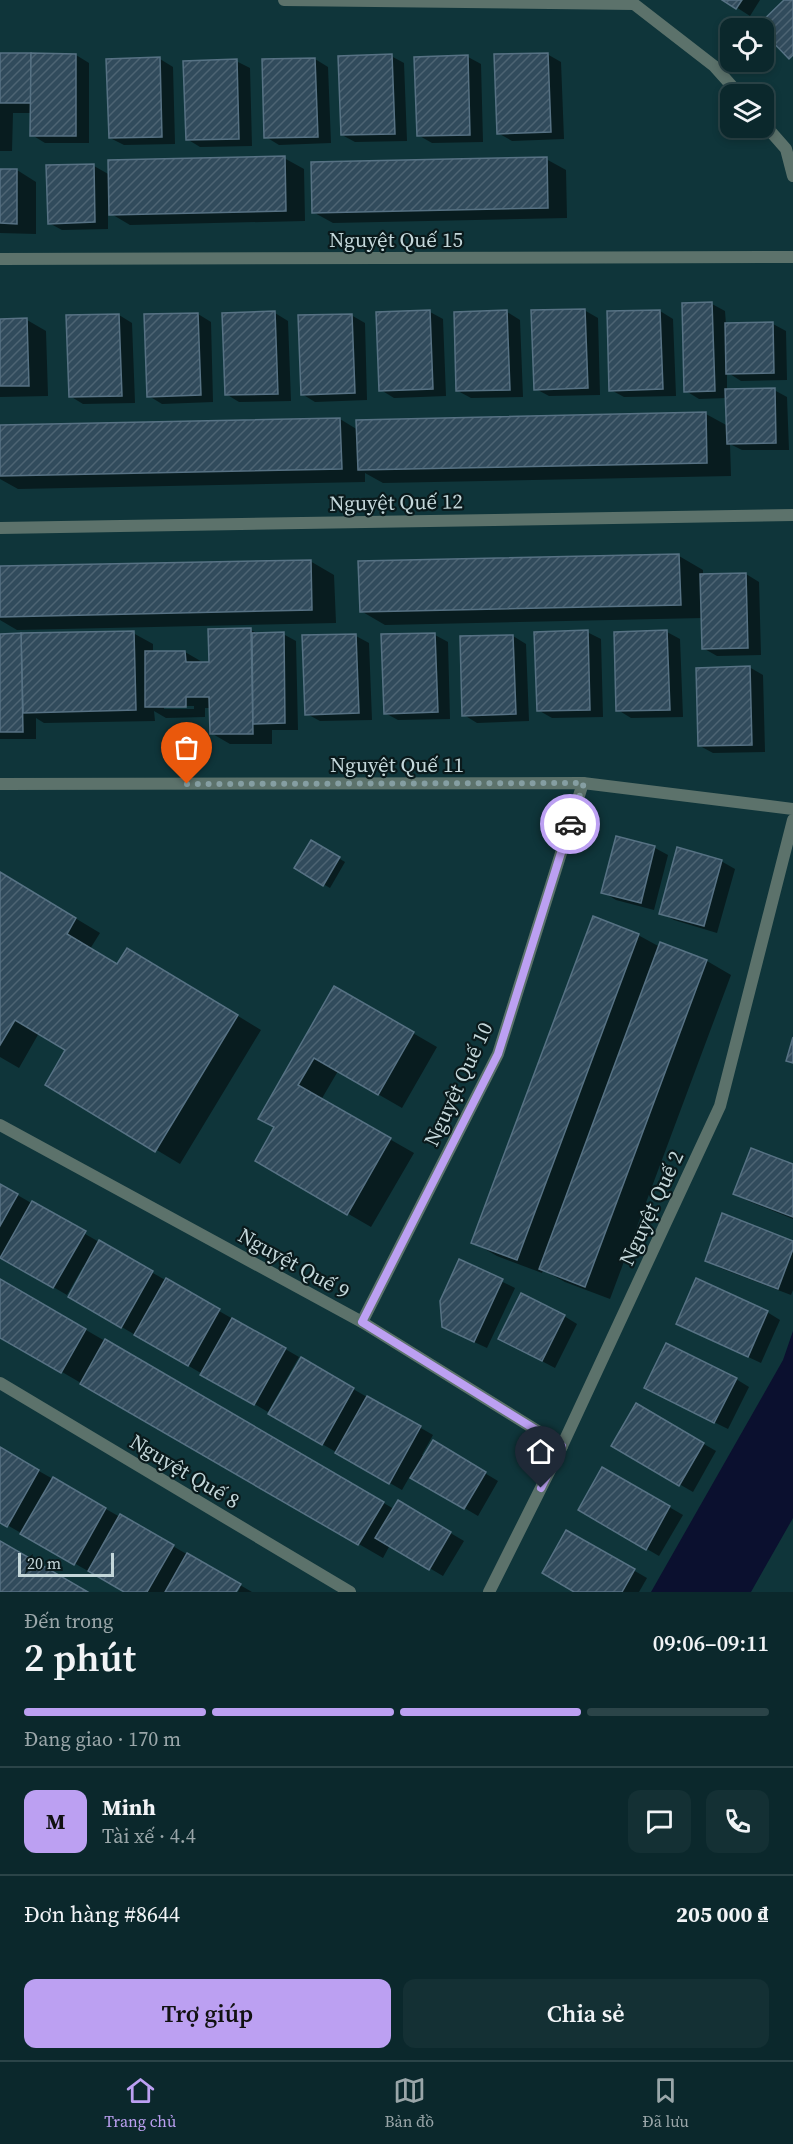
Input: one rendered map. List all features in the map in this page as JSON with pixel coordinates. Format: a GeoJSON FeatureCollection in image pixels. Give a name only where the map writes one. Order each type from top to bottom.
{"type":"FeatureCollection","features":[{"type":"Feature","properties":{"kind":"street"},"geometry":{"type":"LineString","coordinates":[[284,0],[634,4],[714,66],[729,84]]}},
{"type":"Feature","properties":{"kind":"street"},"geometry":{"type":"LineString","coordinates":[[774,135],[786,149],[793,176]]}},
{"type":"Feature","properties":{"kind":"street","name":"Nguyệt Quế 15"},"geometry":{"type":"LineString","coordinates":[[0,259],[793,257]]}},
{"type":"Feature","properties":{"kind":"street","name":"Nguyệt Quế 12"},"geometry":{"type":"LineString","coordinates":[[0,528],[793,515]]}},
{"type":"Feature","properties":{"kind":"street","name":"Nguyệt Quế 11"},"geometry":{"type":"LineString","coordinates":[[0,784],[584,783],[793,809]]}},
{"type":"Feature","properties":{"kind":"street","name":"Nguyệt Quế 10"},"geometry":{"type":"LineString","coordinates":[[362,1322],[498,1054],[584,783]]}},
{"type":"Feature","properties":{"kind":"street","name":"Nguyệt Quế 2"},"geometry":{"type":"LineString","coordinates":[[489,1592],[562,1446],[720,1106],[793,819]]}},
{"type":"Feature","properties":{"kind":"street","name":"Nguyệt Quế 9"},"geometry":{"type":"LineString","coordinates":[[0,1125],[362,1322],[562,1446]]}},
{"type":"Feature","properties":{"kind":"street","name":"Nguyệt Quế 8"},"geometry":{"type":"LineString","coordinates":[[0,1383],[350,1592]]}},
{"type":"Feature","properties":{"kind":"water"},"geometry":{"type":"Polygon","coordinates":[[[793,1331],[793,1518],[751,1592],[651,1592],[783,1360],[793,1331]]]}},
{"type":"Feature","properties":{"kind":"building"},"geometry":{"type":"Polygon","coordinates":[[[722,0],[742,0],[736,9],[722,0]]]}},
{"type":"Feature","properties":{"kind":"building"},"geometry":{"type":"Polygon","coordinates":[[[784,0],[793,0],[793,55],[789,59],[774,43],[774,18],[765,18],[784,0]]]}},
{"type":"Feature","properties":{"kind":"building"},"geometry":{"type":"Polygon","coordinates":[[[0,53],[31,53],[31,103],[0,103],[0,53]]]}},
{"type":"Feature","properties":{"kind":"building"},"geometry":{"type":"Polygon","coordinates":[[[31,53],[76,54],[76,136],[30,136],[31,53]]]}},
{"type":"Feature","properties":{"kind":"building"},"geometry":{"type":"Polygon","coordinates":[[[548,53],[551,132],[497,134],[494,54],[548,53]]]}},
{"type":"Feature","properties":{"kind":"building"},"geometry":{"type":"Polygon","coordinates":[[[392,54],[395,134],[341,135],[338,56],[392,54]]]}},
{"type":"Feature","properties":{"kind":"building"},"geometry":{"type":"Polygon","coordinates":[[[468,55],[470,135],[417,136],[414,57],[468,55]]]}},
{"type":"Feature","properties":{"kind":"building"},"geometry":{"type":"Polygon","coordinates":[[[160,57],[162,137],[109,138],[106,59],[160,57]]]}},
{"type":"Feature","properties":{"kind":"building"},"geometry":{"type":"Polygon","coordinates":[[[315,58],[318,137],[264,138],[262,59],[315,58]]]}},
{"type":"Feature","properties":{"kind":"building"},"geometry":{"type":"Polygon","coordinates":[[[237,59],[239,139],[186,140],[183,61],[237,59]]]}},
{"type":"Feature","properties":{"kind":"building"},"geometry":{"type":"Polygon","coordinates":[[[285,156],[286,211],[109,215],[108,160],[285,156]]]}},
{"type":"Feature","properties":{"kind":"building"},"geometry":{"type":"Polygon","coordinates":[[[547,157],[548,208],[312,213],[311,162],[547,157]]]}},
{"type":"Feature","properties":{"kind":"building"},"geometry":{"type":"Polygon","coordinates":[[[94,164],[95,222],[48,224],[46,165],[94,164]]]}},
{"type":"Feature","properties":{"kind":"building"},"geometry":{"type":"Polygon","coordinates":[[[0,169],[17,169],[17,224],[0,223],[0,169]]]}},
{"type":"Feature","properties":{"kind":"building"},"geometry":{"type":"Polygon","coordinates":[[[712,302],[715,391],[684,392],[682,303],[712,302]]]}},
{"type":"Feature","properties":{"kind":"building"},"geometry":{"type":"Polygon","coordinates":[[[585,309],[588,388],[534,390],[531,310],[585,309]]]}},
{"type":"Feature","properties":{"kind":"building"},"geometry":{"type":"Polygon","coordinates":[[[430,310],[433,389],[379,391],[376,312],[430,310]]]}},
{"type":"Feature","properties":{"kind":"building"},"geometry":{"type":"Polygon","coordinates":[[[507,310],[510,390],[456,391],[454,312],[507,310]]]}},
{"type":"Feature","properties":{"kind":"building"},"geometry":{"type":"Polygon","coordinates":[[[660,310],[663,389],[609,391],[607,311],[660,310]]]}},
{"type":"Feature","properties":{"kind":"building"},"geometry":{"type":"Polygon","coordinates":[[[275,311],[278,394],[225,395],[222,313],[275,311]]]}},
{"type":"Feature","properties":{"kind":"building"},"geometry":{"type":"Polygon","coordinates":[[[198,313],[201,395],[147,397],[144,314],[198,313]]]}},
{"type":"Feature","properties":{"kind":"building"},"geometry":{"type":"Polygon","coordinates":[[[119,314],[122,396],[69,397],[66,315],[119,314]]]}},
{"type":"Feature","properties":{"kind":"building"},"geometry":{"type":"Polygon","coordinates":[[[352,314],[355,393],[301,395],[298,315],[352,314]]]}},
{"type":"Feature","properties":{"kind":"building"},"geometry":{"type":"Polygon","coordinates":[[[27,318],[29,386],[0,386],[0,319],[27,318]]]}},
{"type":"Feature","properties":{"kind":"building"},"geometry":{"type":"Polygon","coordinates":[[[773,322],[774,373],[726,374],[725,323],[773,322]]]}},
{"type":"Feature","properties":{"kind":"building"},"geometry":{"type":"Polygon","coordinates":[[[775,388],[776,443],[727,444],[725,389],[775,388]]]}},
{"type":"Feature","properties":{"kind":"building"},"geometry":{"type":"Polygon","coordinates":[[[706,412],[707,463],[358,470],[356,420],[706,412]]]}},
{"type":"Feature","properties":{"kind":"building"},"geometry":{"type":"Polygon","coordinates":[[[340,418],[342,469],[0,476],[0,425],[340,418]]]}},
{"type":"Feature","properties":{"kind":"building"},"geometry":{"type":"Polygon","coordinates":[[[679,554],[681,605],[360,612],[358,561],[679,554]]]}},
{"type":"Feature","properties":{"kind":"building"},"geometry":{"type":"Polygon","coordinates":[[[311,560],[312,610],[0,617],[0,566],[311,560]]]}},
{"type":"Feature","properties":{"kind":"building"},"geometry":{"type":"Polygon","coordinates":[[[746,573],[748,648],[702,649],[700,574],[746,573]]]}},
{"type":"Feature","properties":{"kind":"building"},"geometry":{"type":"Polygon","coordinates":[[[251,628],[253,734],[210,734],[209,697],[186,697],[186,707],[145,707],[145,651],[185,651],[186,662],[209,662],[208,629],[251,628]]]}},
{"type":"Feature","properties":{"kind":"building"},"geometry":{"type":"Polygon","coordinates":[[[588,630],[590,710],[537,711],[534,632],[588,630]]]}},
{"type":"Feature","properties":{"kind":"building"},"geometry":{"type":"Polygon","coordinates":[[[667,630],[670,710],[616,711],[614,632],[667,630]]]}},
{"type":"Feature","properties":{"kind":"building"},"geometry":{"type":"Polygon","coordinates":[[[134,631],[136,710],[23,713],[21,633],[134,631]]]}},
{"type":"Feature","properties":{"kind":"building"},"geometry":{"type":"Polygon","coordinates":[[[284,632],[285,723],[253,724],[252,633],[284,632]]]}},
{"type":"Feature","properties":{"kind":"building"},"geometry":{"type":"Polygon","coordinates":[[[21,633],[23,732],[0,732],[0,634],[21,633]]]}},
{"type":"Feature","properties":{"kind":"building"},"geometry":{"type":"Polygon","coordinates":[[[435,633],[438,712],[384,714],[381,634],[435,633]]]}},
{"type":"Feature","properties":{"kind":"building"},"geometry":{"type":"Polygon","coordinates":[[[356,634],[359,713],[305,715],[302,635],[356,634]]]}},
{"type":"Feature","properties":{"kind":"building"},"geometry":{"type":"Polygon","coordinates":[[[513,635],[516,714],[462,716],[460,636],[513,635]]]}},
{"type":"Feature","properties":{"kind":"building"},"geometry":{"type":"Polygon","coordinates":[[[750,666],[752,745],[698,746],[696,668],[750,666]]]}},
{"type":"Feature","properties":{"kind":"building"},"geometry":{"type":"Polygon","coordinates":[[[616,836],[655,846],[641,903],[601,893],[616,836]]]}},
{"type":"Feature","properties":{"kind":"building"},"geometry":{"type":"Polygon","coordinates":[[[311,840],[340,857],[323,886],[294,868],[311,840]]]}},
{"type":"Feature","properties":{"kind":"building"},"geometry":{"type":"Polygon","coordinates":[[[677,847],[722,860],[704,926],[659,914],[677,847]]]}},
{"type":"Feature","properties":{"kind":"building"},"geometry":{"type":"Polygon","coordinates":[[[0,872],[76,918],[67,934],[117,964],[127,948],[238,1015],[155,1152],[45,1085],[65,1050],[15,1020],[0,1045],[0,872]]]}},
{"type":"Feature","properties":{"kind":"building"},"geometry":{"type":"Polygon","coordinates":[[[593,916],[639,934],[517,1260],[471,1243],[593,916]]]}},
{"type":"Feature","properties":{"kind":"building"},"geometry":{"type":"Polygon","coordinates":[[[660,942],[707,960],[585,1287],[539,1269],[660,942]]]}},
{"type":"Feature","properties":{"kind":"building"},"geometry":{"type":"Polygon","coordinates":[[[334,986],[414,1032],[378,1095],[314,1058],[298,1085],[391,1138],[347,1215],[255,1161],[274,1127],[258,1119],[334,986]]]}},
{"type":"Feature","properties":{"kind":"building"},"geometry":{"type":"Polygon","coordinates":[[[793,1037],[793,1063],[786,1061],[793,1037]]]}},
{"type":"Feature","properties":{"kind":"building"},"geometry":{"type":"Polygon","coordinates":[[[751,1148],[793,1164],[793,1217],[733,1194],[751,1148]]]}},
{"type":"Feature","properties":{"kind":"building"},"geometry":{"type":"Polygon","coordinates":[[[0,1184],[18,1194],[0,1226],[0,1184]]]}},
{"type":"Feature","properties":{"kind":"building"},"geometry":{"type":"Polygon","coordinates":[[[32,1201],[86,1231],[53,1288],[0,1258],[32,1201]]]}},
{"type":"Feature","properties":{"kind":"building"},"geometry":{"type":"Polygon","coordinates":[[[722,1213],[793,1241],[793,1249],[778,1289],[705,1261],[722,1213]]]}},
{"type":"Feature","properties":{"kind":"building"},"geometry":{"type":"Polygon","coordinates":[[[99,1240],[153,1271],[121,1328],[68,1297],[99,1240]]]}},
{"type":"Feature","properties":{"kind":"building"},"geometry":{"type":"Polygon","coordinates":[[[459,1259],[503,1279],[474,1342],[442,1327],[440,1301],[459,1259]]]}},
{"type":"Feature","properties":{"kind":"building"},"geometry":{"type":"Polygon","coordinates":[[[166,1278],[220,1309],[188,1366],[134,1335],[166,1278]]]}},
{"type":"Feature","properties":{"kind":"building"},"geometry":{"type":"Polygon","coordinates":[[[696,1278],[768,1311],[748,1357],[676,1324],[696,1278]]]}},
{"type":"Feature","properties":{"kind":"building"},"geometry":{"type":"Polygon","coordinates":[[[0,1279],[86,1329],[61,1373],[0,1338],[0,1279]]]}},
{"type":"Feature","properties":{"kind":"building"},"geometry":{"type":"Polygon","coordinates":[[[521,1293],[565,1315],[542,1361],[498,1339],[521,1293]]]}},
{"type":"Feature","properties":{"kind":"building"},"geometry":{"type":"Polygon","coordinates":[[[232,1318],[286,1348],[254,1405],[200,1375],[232,1318]]]}},
{"type":"Feature","properties":{"kind":"building"},"geometry":{"type":"Polygon","coordinates":[[[105,1339],[384,1502],[358,1545],[80,1384],[105,1339]]]}},
{"type":"Feature","properties":{"kind":"building"},"geometry":{"type":"Polygon","coordinates":[[[666,1343],[737,1378],[714,1423],[644,1388],[666,1343]]]}},
{"type":"Feature","properties":{"kind":"building"},"geometry":{"type":"Polygon","coordinates":[[[301,1357],[354,1388],[322,1445],[268,1414],[301,1357]]]}},
{"type":"Feature","properties":{"kind":"building"},"geometry":{"type":"Polygon","coordinates":[[[367,1396],[421,1426],[389,1484],[335,1453],[367,1396]]]}},
{"type":"Feature","properties":{"kind":"building"},"geometry":{"type":"Polygon","coordinates":[[[636,1403],[704,1443],[679,1486],[611,1446],[636,1403]]]}},
{"type":"Feature","properties":{"kind":"building"},"geometry":{"type":"Polygon","coordinates":[[[433,1440],[486,1472],[464,1509],[410,1478],[433,1440]]]}},
{"type":"Feature","properties":{"kind":"building"},"geometry":{"type":"Polygon","coordinates":[[[0,1447],[39,1470],[7,1527],[0,1523],[0,1447]]]}},
{"type":"Feature","properties":{"kind":"building"},"geometry":{"type":"Polygon","coordinates":[[[602,1467],[670,1506],[646,1550],[578,1510],[602,1467]]]}},
{"type":"Feature","properties":{"kind":"building"},"geometry":{"type":"Polygon","coordinates":[[[53,1477],[106,1508],[74,1565],[20,1534],[53,1477]]]}},
{"type":"Feature","properties":{"kind":"building"},"geometry":{"type":"Polygon","coordinates":[[[398,1500],[451,1532],[429,1570],[375,1538],[398,1500]]]}},
{"type":"Feature","properties":{"kind":"building"},"geometry":{"type":"Polygon","coordinates":[[[120,1514],[174,1545],[147,1592],[124,1592],[88,1571],[120,1514]]]}},
{"type":"Feature","properties":{"kind":"building"},"geometry":{"type":"Polygon","coordinates":[[[566,1530],[635,1569],[622,1592],[574,1592],[542,1573],[566,1530]]]}},
{"type":"Feature","properties":{"kind":"building"},"geometry":{"type":"Polygon","coordinates":[[[0,1541],[88,1592],[0,1592],[0,1541]]]}},
{"type":"Feature","properties":{"kind":"building"},"geometry":{"type":"Polygon","coordinates":[[[187,1553],[241,1584],[236,1592],[165,1592],[187,1553]]]}},
{"type":"Feature","properties":{"kind":"way so far"},"geometry":{"type":"LineString","coordinates":[[187,784],[584,783],[570,824]]}},
{"type":"Feature","properties":{"kind":"route"},"geometry":{"type":"LineString","coordinates":[[541,1488],[562,1446],[362,1322],[498,1054],[570,824]]}}]}
